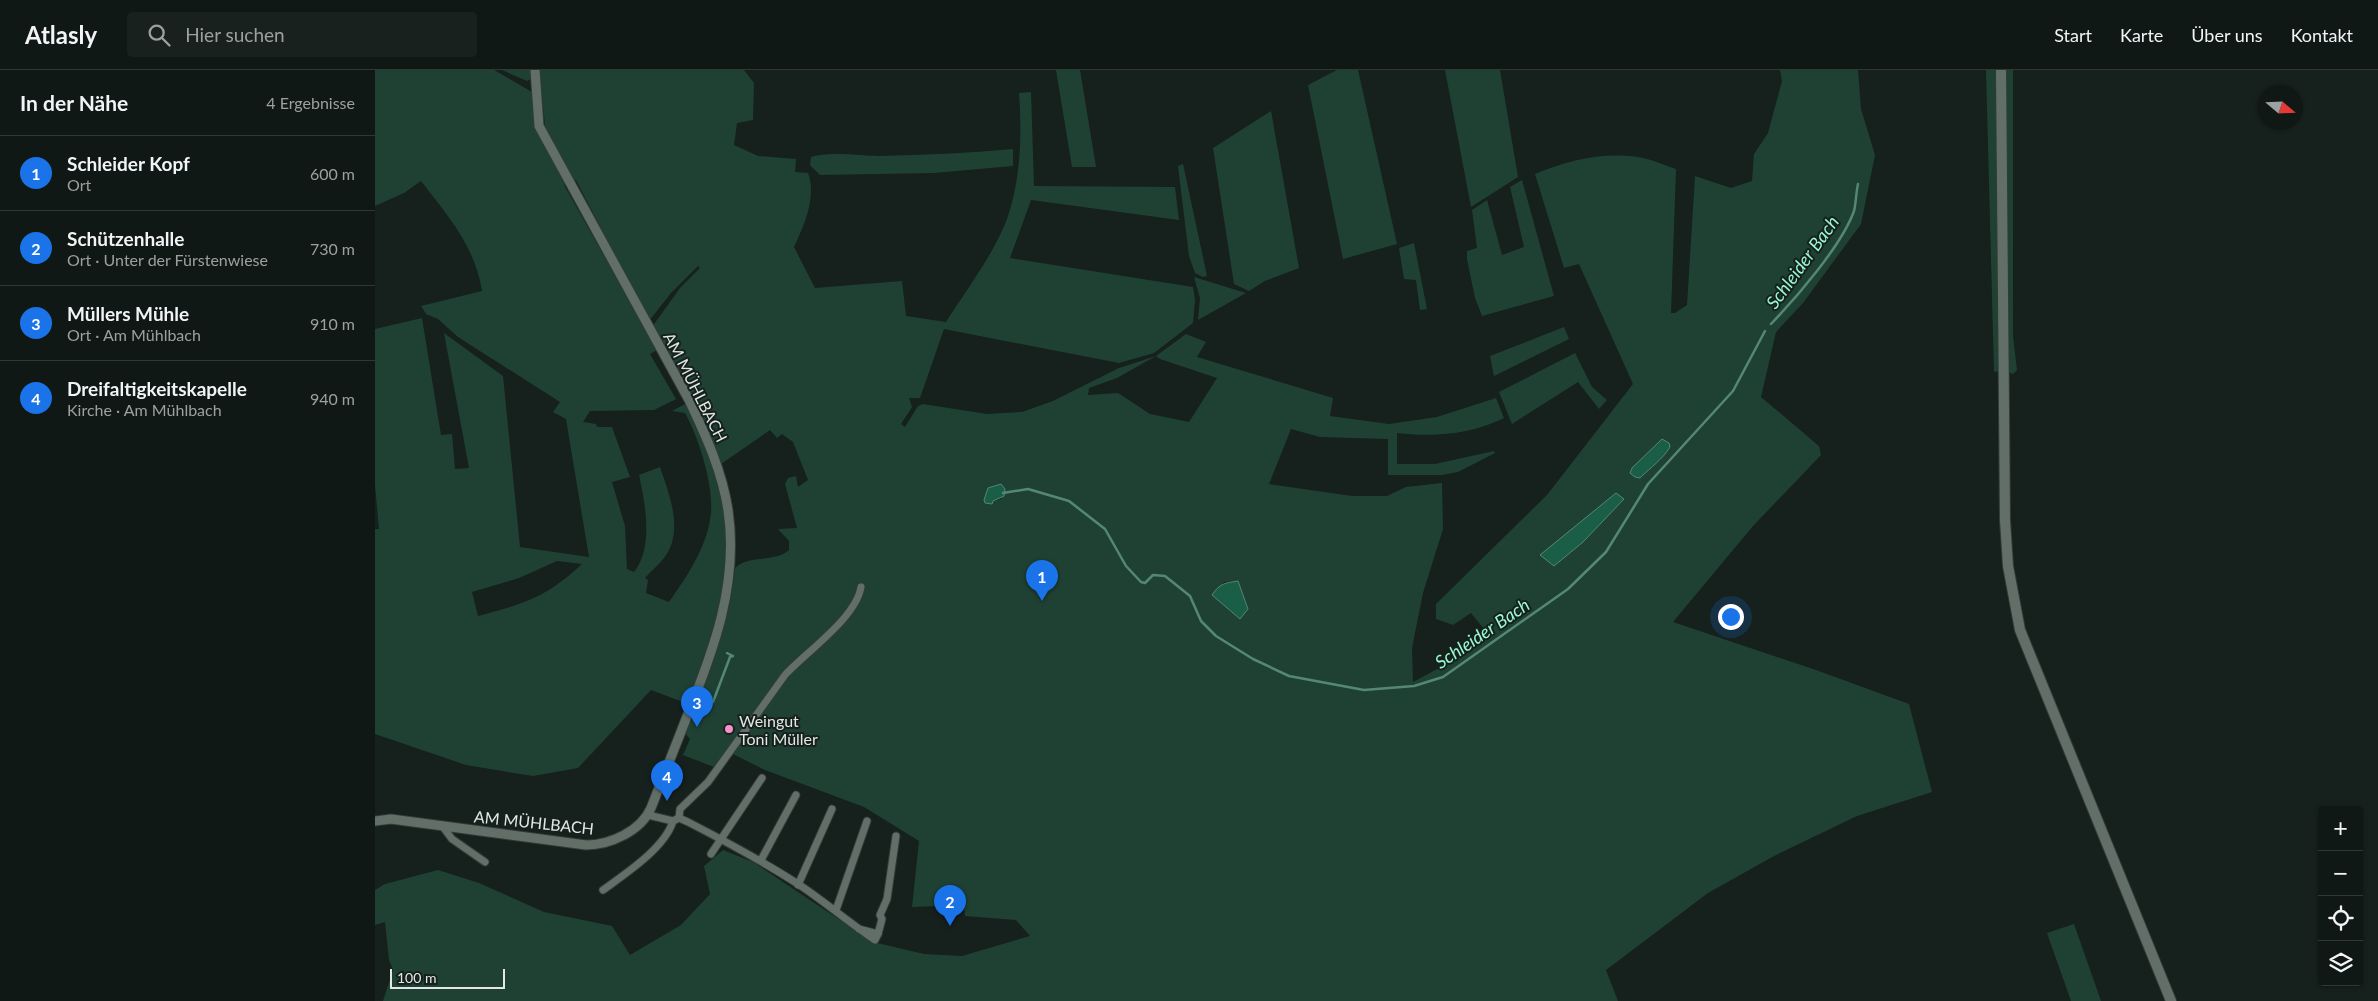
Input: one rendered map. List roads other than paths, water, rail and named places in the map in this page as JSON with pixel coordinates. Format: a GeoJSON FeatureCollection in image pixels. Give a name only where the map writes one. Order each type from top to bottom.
{"type":"FeatureCollection","features":[{"type":"Feature","properties":{"kind":"main road"},"geometry":{"type":"LineString","coordinates":[[2001,70],[2005,520],[2008,566],[2016,612],[2030,656],[2171,1001]]}},
{"type":"Feature","properties":{"kind":"street","name":"AM MÜHLBACH"},"geometry":{"type":"LineString","coordinates":[[375,821],[391,819],[573,844],[593,845],[610,841],[623,834],[640,824],[648,815],[721,625],[730,561],[728,510],[711,446],[689,400],[539,126],[535,70]]}},
{"type":"Feature","properties":{"kind":"street"},"geometry":{"type":"LineString","coordinates":[[603,890],[650,852],[669,830],[680,810],[708,782],[785,675],[829,634],[845,616],[861,587]]}},
{"type":"Feature","properties":{"kind":"street"},"geometry":{"type":"LineString","coordinates":[[711,854],[762,778]]}},
{"type":"Feature","properties":{"kind":"street"},"geometry":{"type":"LineString","coordinates":[[761,860],[796,795]]}},
{"type":"Feature","properties":{"kind":"street"},"geometry":{"type":"LineString","coordinates":[[799,884],[832,808]]}},
{"type":"Feature","properties":{"kind":"street"},"geometry":{"type":"LineString","coordinates":[[648,815],[676,820],[721,839],[761,860],[799,884],[875,940],[883,919],[880,915],[887,899],[896,836]]}},
{"type":"Feature","properties":{"kind":"street"},"geometry":{"type":"LineString","coordinates":[[836,910],[867,821]]}},
{"type":"Feature","properties":{"kind":"street","name":"AM MÜHLBACH"},"geometry":{"type":"LineString","coordinates":[[443,827],[453,839],[485,862]]}},
{"type":"Feature","properties":{"kind":"waterway","name":"Schleider Bach"},"geometry":{"type":"LineString","coordinates":[[1771,324],[1805,286],[1829,255],[1848,225],[1854,211],[1858,184]]}},
{"type":"Feature","properties":{"kind":"waterway","name":"Schleider Bach"},"geometry":{"type":"LineString","coordinates":[[1003,493],[1028,489],[1069,501],[1105,529],[1126,566],[1141,582],[1145,583],[1153,575],[1165,576],[1190,596],[1201,621],[1216,636],[1253,659],[1289,676],[1364,690],[1414,686],[1443,677],[1568,589],[1606,552],[1648,484],[1733,391],[1765,331]]}},
{"type":"Feature","properties":{"kind":"waterway","name":"Schleider Bach"},"geometry":{"type":"LineString","coordinates":[[707,701],[713,702],[730,657],[733,656],[727,653]]}},
{"type":"Feature","properties":{"kind":"place","name":"Schleider Kopf"},"geometry":{"type":"Point","coordinates":[1042,601]}},
{"type":"Feature","properties":{"kind":"place","name":"Müllers Mühle"},"geometry":{"type":"Point","coordinates":[697,727]}},
{"type":"Feature","properties":{"kind":"place","name":"Weingut Toni Müller"},"geometry":{"type":"Point","coordinates":[729,729]}},
{"type":"Feature","properties":{"kind":"place","name":"Dreifaltigkeitskapelle"},"geometry":{"type":"Point","coordinates":[667,801]}},
{"type":"Feature","properties":{"kind":"place","name":"Schützenhalle"},"geometry":{"type":"Point","coordinates":[950,926]}}]}
